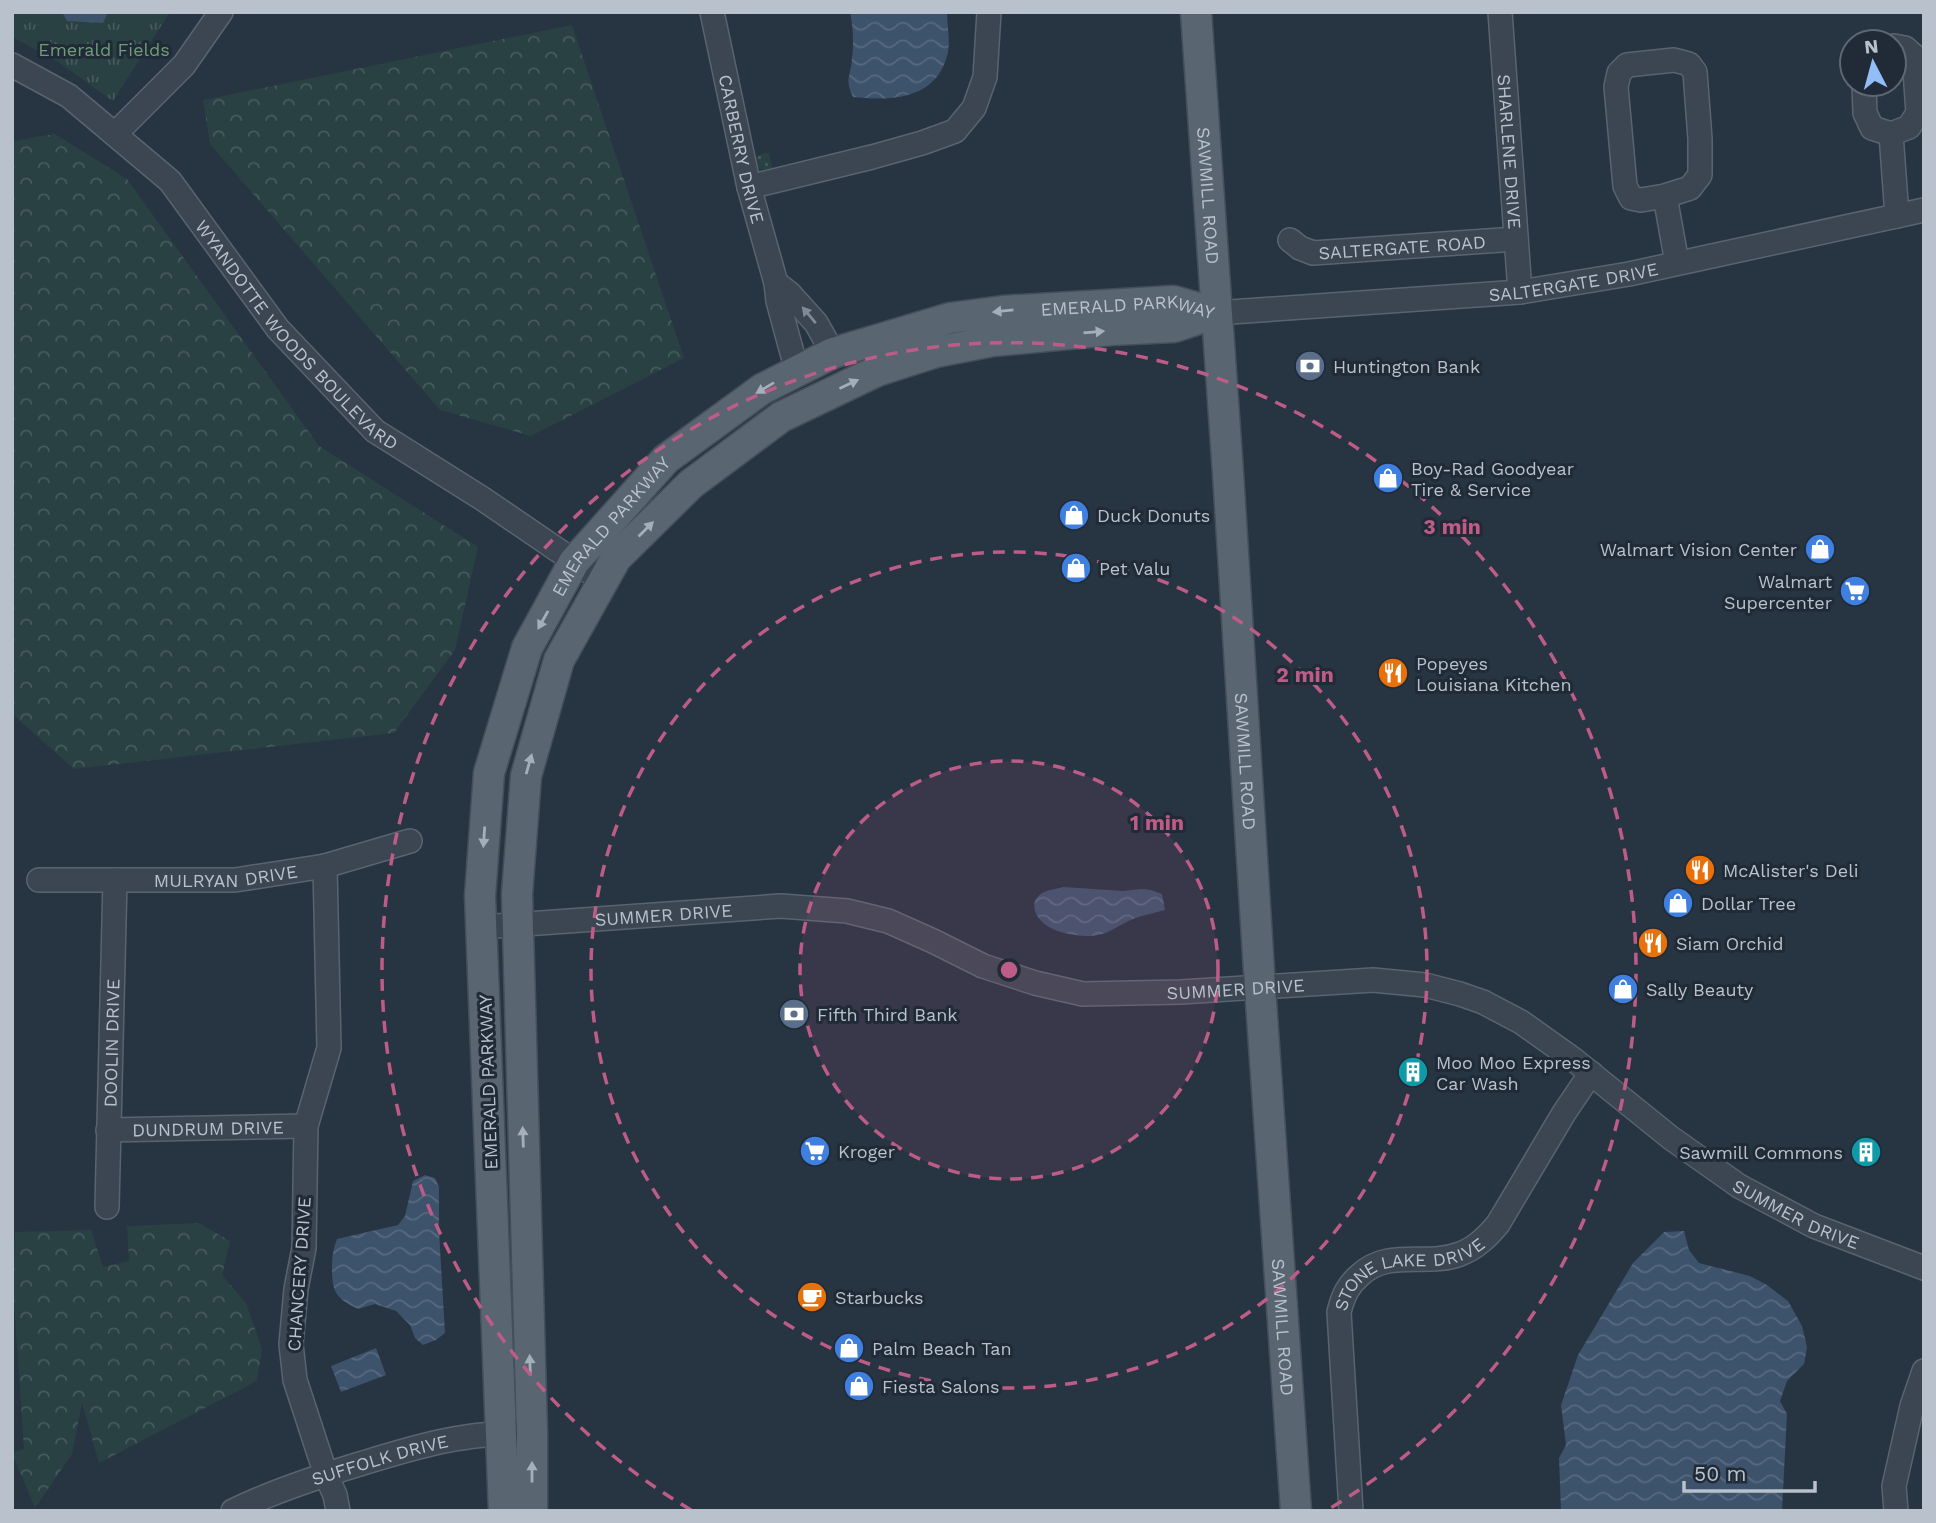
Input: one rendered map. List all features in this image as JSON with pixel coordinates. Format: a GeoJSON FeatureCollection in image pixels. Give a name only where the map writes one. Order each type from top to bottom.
{"type":"FeatureCollection","features":[{"type":"Feature","properties":{"kind":"main road","name":"SAWMILL ROAD"},"geometry":{"type":"LineString","coordinates":[[1196,12],[1296,1511]]}},
{"type":"Feature","properties":{"kind":"main road","name":"EMERALD PARKWAY"},"geometry":{"type":"LineString","coordinates":[[504,1511],[480,896],[489,773],[527,648],[574,562],[666,459],[762,389],[833,353],[950,318],[1003,311],[1173,301],[1216,313]]}},
{"type":"Feature","properties":{"kind":"main road","name":"EMERALD PARKWAY"},"geometry":{"type":"LineString","coordinates":[[532,1511],[517,926],[526,776],[559,660],[616,558],[691,484],[781,417],[877,371],[936,352],[993,341],[1174,327],[1216,313]]}},
{"type":"Feature","properties":{"kind":"street"},"geometry":{"type":"LineString","coordinates":[[115,134],[184,65],[221,12]]}},
{"type":"Feature","properties":{"kind":"street","name":"CARBERRY DRIVE"},"geometry":{"type":"LineString","coordinates":[[712,12],[749,187],[797,370]]}},
{"type":"Feature","properties":{"kind":"street"},"geometry":{"type":"LineString","coordinates":[[749,187],[885,153],[955,131],[974,108],[985,77],[989,12]]}},
{"type":"Feature","properties":{"kind":"street","name":"SHARLENE DRIVE"},"geometry":{"type":"LineString","coordinates":[[1500,12],[1520,292]]}},
{"type":"Feature","properties":{"kind":"street"},"geometry":{"type":"LineString","coordinates":[[1864,98],[1865,113],[1872,128],[1891,134],[1909,127],[1918,113],[1913,56],[1908,51]]}},
{"type":"Feature","properties":{"kind":"street"},"geometry":{"type":"LineString","coordinates":[[1674,60],[1689,64],[1695,72],[1700,175],[1690,188],[1665,196],[1640,200],[1631,198],[1625,186],[1616,87],[1619,72],[1627,65],[1674,60]]}},
{"type":"Feature","properties":{"kind":"street","name":"WYANDOTTE WOODS BOULEVARD"},"geometry":{"type":"LineString","coordinates":[[12,65],[69,96],[170,181],[278,329],[375,431],[483,499],[603,582]]}},
{"type":"Feature","properties":{"kind":"street"},"geometry":{"type":"LineString","coordinates":[[1891,134],[1897,216]]}},
{"type":"Feature","properties":{"kind":"street"},"geometry":{"type":"LineString","coordinates":[[1665,196],[1677,263]]}},
{"type":"Feature","properties":{"kind":"street","name":"SALTERGATE DRIVE"},"geometry":{"type":"LineString","coordinates":[[1216,313],[1520,292],[1629,274],[1924,210]]}},
{"type":"Feature","properties":{"kind":"street","name":"SALTERGATE ROAD"},"geometry":{"type":"LineString","coordinates":[[1290,240],[1313,253],[1516,239]]}},
{"type":"Feature","properties":{"kind":"street"},"geometry":{"type":"LineString","coordinates":[[776,283],[789,293],[816,323],[833,353]]}},
{"type":"Feature","properties":{"kind":"street","name":"MULRYAN DRIVE"},"geometry":{"type":"LineString","coordinates":[[39,880],[236,880],[325,866],[410,841]]}},
{"type":"Feature","properties":{"kind":"street","name":"CHANCERY DRIVE"},"geometry":{"type":"LineString","coordinates":[[325,866],[329,1048],[306,1126],[304,1248],[290,1344],[295,1380],[335,1495],[338,1511]]}},
{"type":"Feature","properties":{"kind":"street","name":"DOOLIN DRIVE"},"geometry":{"type":"LineString","coordinates":[[107,1207],[115,880]]}},
{"type":"Feature","properties":{"kind":"street","name":"SUMMER DRIVE"},"geometry":{"type":"LineString","coordinates":[[482,927],[781,906],[839,910],[888,921],[983,966],[1035,984],[1083,994],[1181,992],[1373,980],[1411,983],[1460,994],[1483,1002],[1521,1022],[1591,1073],[1671,1138],[1739,1186],[1814,1226],[1923,1267]]}},
{"type":"Feature","properties":{"kind":"street","name":"STONE LAKE DRIVE"},"geometry":{"type":"LineString","coordinates":[[1351,1511],[1339,1312],[1342,1297],[1353,1281],[1377,1262],[1440,1259],[1473,1249],[1487,1237],[1498,1224],[1591,1073]]}},
{"type":"Feature","properties":{"kind":"street","name":"DUNDRUM DRIVE"},"geometry":{"type":"LineString","coordinates":[[108,1130],[306,1126]]}},
{"type":"Feature","properties":{"kind":"street"},"geometry":{"type":"LineString","coordinates":[[1896,1511],[1894,1486],[1912,1406],[1924,1371]]}},
{"type":"Feature","properties":{"kind":"street","name":"SUFFOLK DRIVE"},"geometry":{"type":"LineString","coordinates":[[233,1511],[326,1475],[434,1443],[455,1438],[532,1433]]}},
{"type":"Feature","properties":{"kind":"green space","name":"Emerald Fields"},"geometry":{"type":"Polygon","coordinates":[[[12,12],[170,12],[113,101],[58,62],[12,37],[12,12]]]}},
{"type":"Feature","properties":{"kind":"green space"},"geometry":{"type":"Polygon","coordinates":[[[572,25],[684,358],[531,436],[440,410],[210,144],[203,100],[572,25]]]}},
{"type":"Feature","properties":{"kind":"green space"},"geometry":{"type":"Polygon","coordinates":[[[55,134],[127,179],[319,446],[478,547],[455,650],[394,733],[74,769],[12,714],[12,141],[55,134]]]}},
{"type":"Feature","properties":{"kind":"green space"},"geometry":{"type":"Polygon","coordinates":[[[769,153],[773,171],[768,173],[755,166],[754,157],[769,153]]]}},
{"type":"Feature","properties":{"kind":"green space"},"geometry":{"type":"Polygon","coordinates":[[[199,1223],[230,1241],[222,1275],[246,1303],[262,1349],[257,1381],[99,1463],[82,1403],[72,1454],[35,1508],[12,1453],[24,1449],[13,1286],[15,1232],[91,1230],[103,1267],[129,1261],[127,1226],[199,1223]]]}},
{"type":"Feature","properties":{"kind":"water"},"geometry":{"type":"Polygon","coordinates":[[[62,12],[108,12],[103,23],[67,21],[62,12]]]}},
{"type":"Feature","properties":{"kind":"water"},"geometry":{"type":"Polygon","coordinates":[[[850,12],[947,12],[947,56],[933,82],[910,94],[896,97],[853,97],[848,81],[853,47],[850,12]]]}},
{"type":"Feature","properties":{"kind":"water"},"geometry":{"type":"Polygon","coordinates":[[[1063,887],[1151,890],[1162,894],[1165,910],[1133,919],[1098,935],[1066,933],[1039,919],[1034,903],[1040,894],[1063,887]]]}},
{"type":"Feature","properties":{"kind":"water"},"geometry":{"type":"Polygon","coordinates":[[[425,1175],[435,1178],[439,1187],[445,1333],[423,1345],[415,1338],[410,1325],[396,1311],[375,1304],[358,1309],[340,1298],[334,1289],[332,1268],[337,1239],[398,1225],[405,1216],[413,1181],[425,1175]]]}},
{"type":"Feature","properties":{"kind":"water"},"geometry":{"type":"Polygon","coordinates":[[[1684,1231],[1689,1250],[1699,1263],[1750,1276],[1767,1285],[1788,1301],[1802,1326],[1807,1347],[1804,1364],[1787,1381],[1780,1401],[1787,1414],[1782,1511],[1561,1511],[1559,1458],[1566,1445],[1561,1405],[1578,1355],[1633,1263],[1664,1232],[1684,1231]]]}},
{"type":"Feature","properties":{"kind":"water"},"geometry":{"type":"Polygon","coordinates":[[[376,1348],[386,1375],[341,1392],[331,1366],[376,1348]]]}},
{"type":"Feature","properties":{"kind":"place","name":"Huntington Bank"},"geometry":{"type":"Point","coordinates":[1310,366]}},
{"type":"Feature","properties":{"kind":"place","name":"Boy-Rad Goodyear Tire & Service"},"geometry":{"type":"Point","coordinates":[1388,478]}},
{"type":"Feature","properties":{"kind":"place","name":"Duck Donuts"},"geometry":{"type":"Point","coordinates":[1074,515]}},
{"type":"Feature","properties":{"kind":"place","name":"Walmart Vision Center"},"geometry":{"type":"Point","coordinates":[1820,549]}},
{"type":"Feature","properties":{"kind":"place","name":"Pet Valu"},"geometry":{"type":"Point","coordinates":[1076,568]}},
{"type":"Feature","properties":{"kind":"place","name":"Walmart Supercenter"},"geometry":{"type":"Point","coordinates":[1855,591]}},
{"type":"Feature","properties":{"kind":"place","name":"Popeyes Louisiana Kitchen"},"geometry":{"type":"Point","coordinates":[1393,673]}},
{"type":"Feature","properties":{"kind":"place","name":"McAlister's Deli"},"geometry":{"type":"Point","coordinates":[1700,870]}},
{"type":"Feature","properties":{"kind":"place","name":"Dollar Tree"},"geometry":{"type":"Point","coordinates":[1678,903]}},
{"type":"Feature","properties":{"kind":"place","name":"Siam Orchid"},"geometry":{"type":"Point","coordinates":[1653,943]}},
{"type":"Feature","properties":{"kind":"place","name":"Sally Beauty"},"geometry":{"type":"Point","coordinates":[1623,989]}},
{"type":"Feature","properties":{"kind":"place","name":"Fifth Third Bank"},"geometry":{"type":"Point","coordinates":[794,1014]}},
{"type":"Feature","properties":{"kind":"place","name":"Moo Moo Express Car Wash"},"geometry":{"type":"Point","coordinates":[1413,1072]}},
{"type":"Feature","properties":{"kind":"place","name":"Kroger"},"geometry":{"type":"Point","coordinates":[815,1151]}},
{"type":"Feature","properties":{"kind":"place","name":"Sawmill Commons"},"geometry":{"type":"Point","coordinates":[1866,1152]}},
{"type":"Feature","properties":{"kind":"place","name":"Starbucks"},"geometry":{"type":"Point","coordinates":[812,1297]}},
{"type":"Feature","properties":{"kind":"place","name":"Palm Beach Tan"},"geometry":{"type":"Point","coordinates":[849,1348]}},
{"type":"Feature","properties":{"kind":"place","name":"Fiesta Salons"},"geometry":{"type":"Point","coordinates":[859,1386]}}]}
